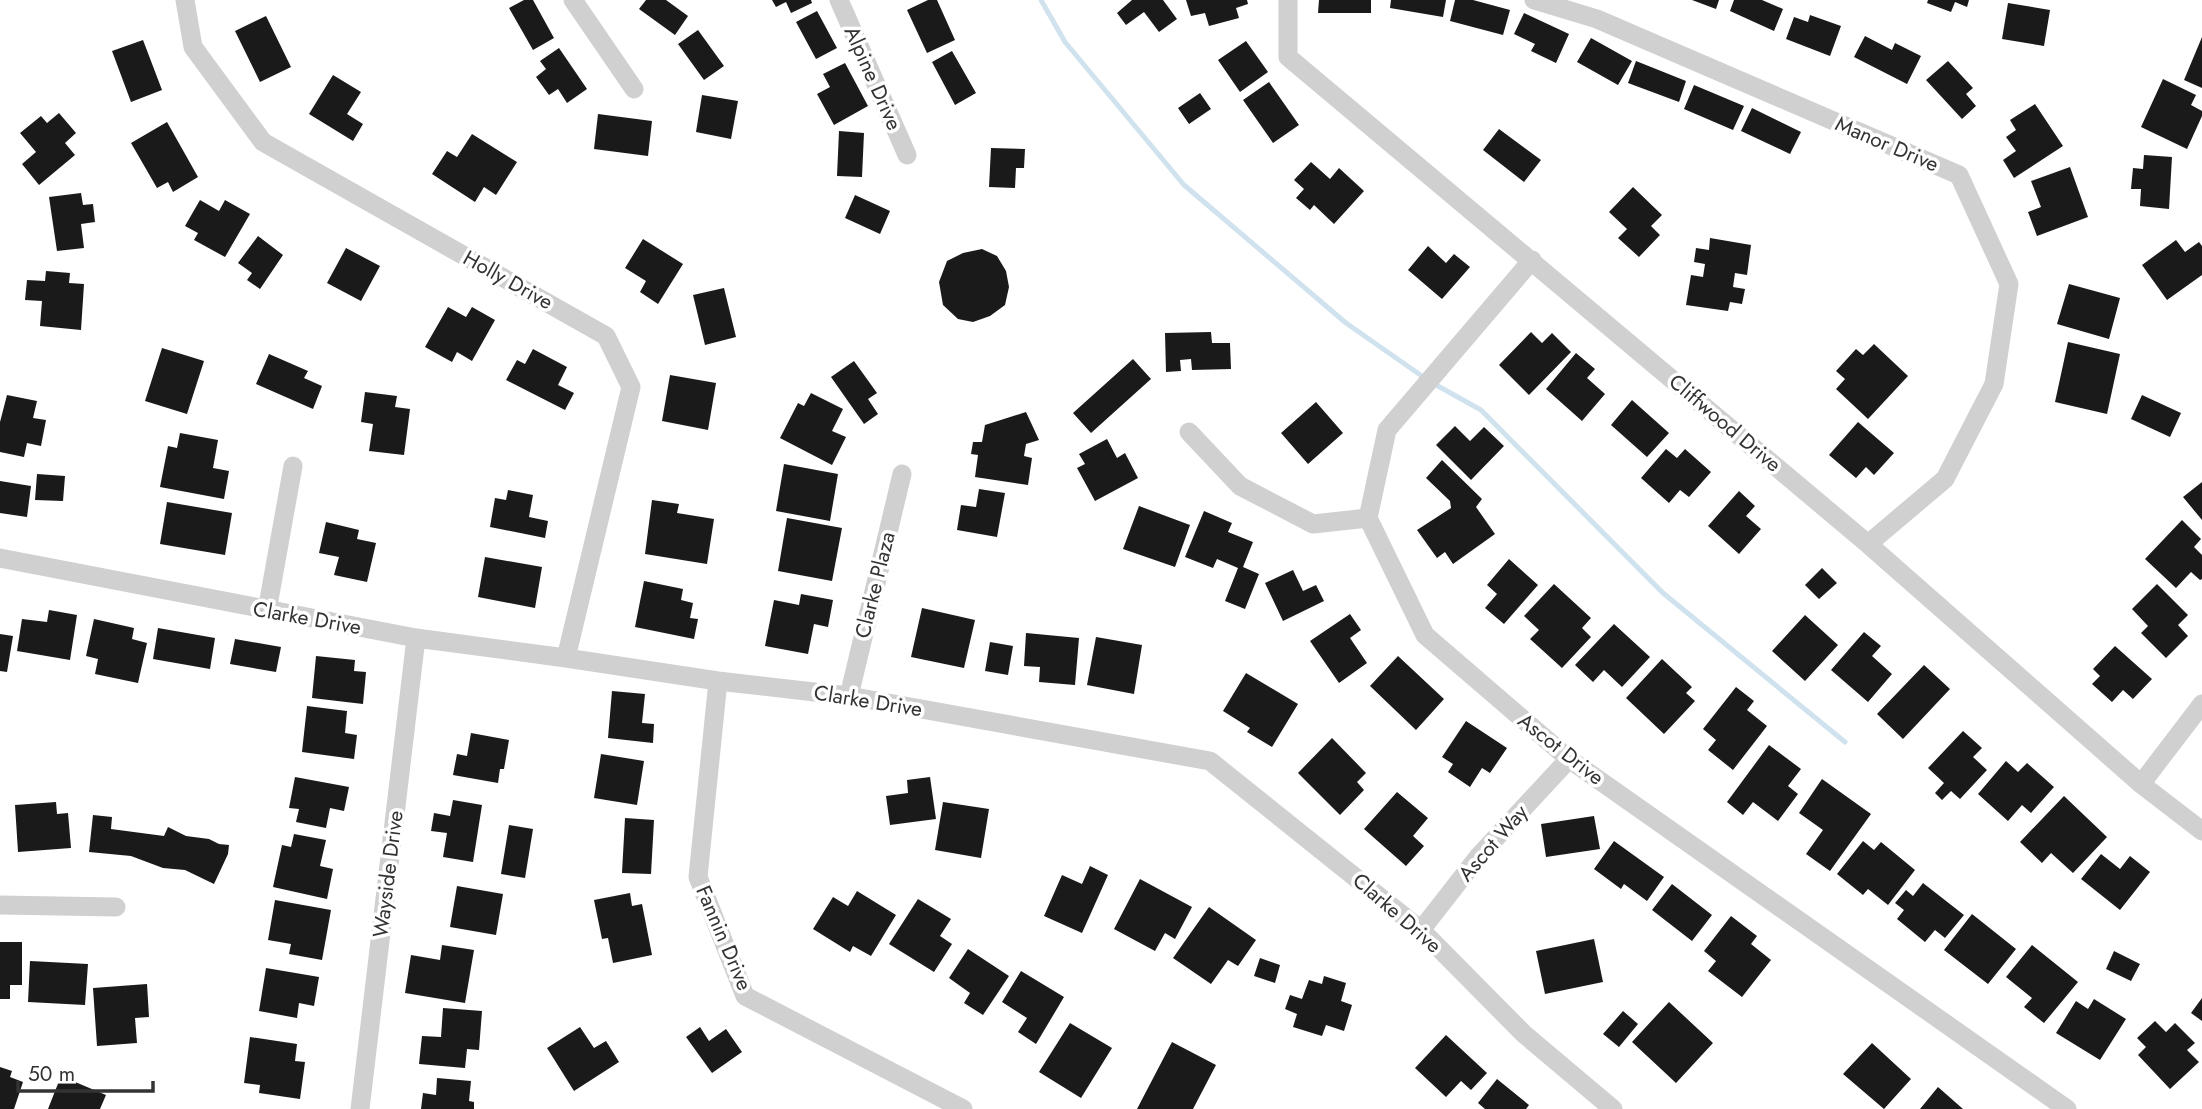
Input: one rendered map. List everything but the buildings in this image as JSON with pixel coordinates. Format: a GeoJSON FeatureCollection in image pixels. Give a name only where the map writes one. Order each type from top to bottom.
{"type":"FeatureCollection","features":[{"type":"Feature","properties":{"kind":"street","name":"Holly Drive"},"geometry":{"type":"LineString","coordinates":[[185,0],[193,47],[263,142],[606,335],[631,387],[566,658]]}},
{"type":"Feature","properties":{"kind":"street"},"geometry":{"type":"LineString","coordinates":[[573,0],[634,89]]}},
{"type":"Feature","properties":{"kind":"street","name":"Alpine Drive"},"geometry":{"type":"LineString","coordinates":[[839,0],[907,155]]}},
{"type":"Feature","properties":{"kind":"street","name":"Cliffwood Drive"},"geometry":{"type":"LineString","coordinates":[[1288,0],[1288,57],[1868,544],[2141,784],[2202,831]]}},
{"type":"Feature","properties":{"kind":"street","name":"Manor Drive"},"geometry":{"type":"LineString","coordinates":[[1534,0],[1597,19],[1959,175],[2009,284],[1994,384],[1945,480],[1868,544]]}},
{"type":"Feature","properties":{"kind":"street"},"geometry":{"type":"LineString","coordinates":[[1189,432],[1240,486],[1313,524],[1368,518],[1387,430],[1532,260]]}},
{"type":"Feature","properties":{"kind":"street"},"geometry":{"type":"LineString","coordinates":[[267,611],[293,466]]}},
{"type":"Feature","properties":{"kind":"street","name":"Clarke Plaza"},"geometry":{"type":"LineString","coordinates":[[849,696],[902,474]]}},
{"type":"Feature","properties":{"kind":"street","name":"Ascot Drive"},"geometry":{"type":"LineString","coordinates":[[1368,518],[1425,635],[1569,759],[2067,1109]]}},
{"type":"Feature","properties":{"kind":"street","name":"Clarke Drive"},"geometry":{"type":"LineString","coordinates":[[0,558],[416,638],[718,681],[849,696],[1210,761],[1421,930],[1524,1034],[1613,1109]]}},
{"type":"Feature","properties":{"kind":"street","name":"Wayside Drive"},"geometry":{"type":"LineString","coordinates":[[360,1109],[416,638]]}},
{"type":"Feature","properties":{"kind":"street","name":"Fannin Drive"},"geometry":{"type":"LineString","coordinates":[[718,681],[698,877],[745,996],[963,1109]]}},
{"type":"Feature","properties":{"kind":"street"},"geometry":{"type":"LineString","coordinates":[[2141,784],[2202,704]]}},
{"type":"Feature","properties":{"kind":"street","name":"Ascot Way"},"geometry":{"type":"LineString","coordinates":[[1421,930],[1478,857],[1569,759]]}},
{"type":"Feature","properties":{"kind":"street"},"geometry":{"type":"LineString","coordinates":[[0,905],[116,907]]}},
{"type":"Feature","properties":{"kind":"waterway"},"geometry":{"type":"LineString","coordinates":[[1041,0],[1065,42],[1184,185],[1346,323],[1429,381],[1481,410],[1663,593],[1845,742]]}}]}
